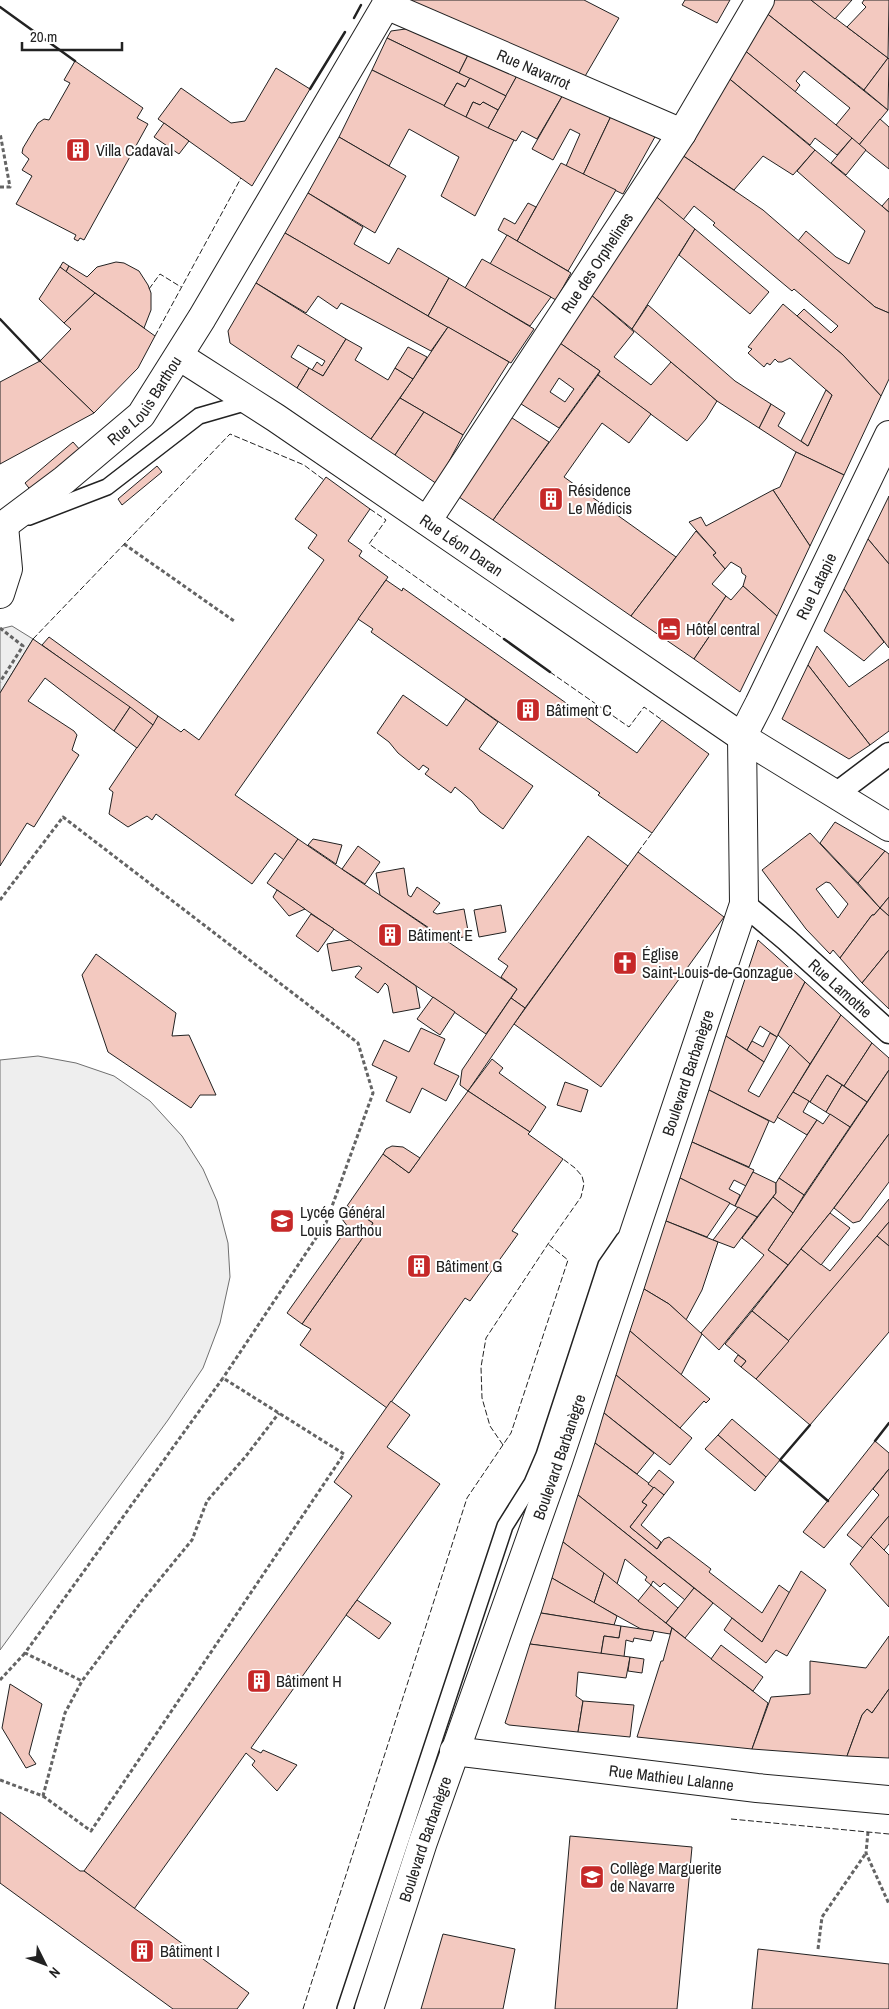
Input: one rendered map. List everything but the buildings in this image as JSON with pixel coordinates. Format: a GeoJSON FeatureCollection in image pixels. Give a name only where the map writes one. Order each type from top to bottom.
{"type":"FeatureCollection","features":[{"type":"Feature","properties":{"kind":"street","name":"Rue des Orphelines"},"geometry":{"type":"LineString","coordinates":[[427,521],[682,133],[760,0]]}},
{"type":"Feature","properties":{"kind":"street","name":"Rue Navarrot"},"geometry":{"type":"LineString","coordinates":[[388,2],[682,133]]}},
{"type":"Feature","properties":{"kind":"street","name":"Rue Louis Barthou"},"geometry":{"type":"LineString","coordinates":[[2,528],[64,480],[141,415],[179,356],[388,2]]}},
{"type":"Feature","properties":{"kind":"street","name":"Rue Léon Daran"},"geometry":{"type":"LineString","coordinates":[[179,356],[250,401],[742,737],[889,827]]}},
{"type":"Feature","properties":{"kind":"street","name":"Rue Latapie"},"geometry":{"type":"LineString","coordinates":[[742,737],[760,704],[889,435]]}},
{"type":"Feature","properties":{"kind":"street"},"geometry":{"type":"LineString","coordinates":[[0,594],[8,569],[2,528]]}},
{"type":"Feature","properties":{"kind":"street","name":"Boulevard Barbanègre"},"geometry":{"type":"LineString","coordinates":[[369,2009],[422,1842],[558,1461],[744,904],[742,737]]}},
{"type":"Feature","properties":{"kind":"street"},"geometry":{"type":"LineString","coordinates":[[836,794],[889,754]]}},
{"type":"Feature","properties":{"kind":"street","name":"Rue Lamothe"},"geometry":{"type":"LineString","coordinates":[[744,904],[788,940],[889,1032]]}},
{"type":"Feature","properties":{"kind":"street","name":"Rue Mathieu Lalanne"},"geometry":{"type":"LineString","coordinates":[[454,1751],[757,1788],[889,1800]]}},
{"type":"Feature","properties":{"kind":"lane"},"geometry":{"type":"LineString","coordinates":[[2,528],[106,487],[199,416],[250,401]]}},
{"type":"Feature","properties":{"kind":"lane"},"geometry":{"type":"LineString","coordinates":[[345,2009],[505,1526],[532,1483],[544,1455],[606,1265],[637,1222]]}},
{"type":"Feature","properties":{"kind":"path"},"geometry":{"type":"LineString","coordinates":[[0,133],[10,188],[0,187]]}},
{"type":"Feature","properties":{"kind":"path"},"geometry":{"type":"LineString","coordinates":[[124,544],[234,621]]}},
{"type":"Feature","properties":{"kind":"path"},"geometry":{"type":"LineString","coordinates":[[0,628],[23,646],[0,682]]}},
{"type":"Feature","properties":{"kind":"path"},"geometry":{"type":"LineString","coordinates":[[0,900],[63,817],[358,1043],[374,1093],[326,1223],[223,1378],[25,1653],[0,1680]]}},
{"type":"Feature","properties":{"kind":"path"},"geometry":{"type":"LineString","coordinates":[[0,1780],[43,1796],[91,1831],[344,1454],[223,1378]]}},
{"type":"Feature","properties":{"kind":"path"},"geometry":{"type":"LineString","coordinates":[[43,1796],[64,1713],[82,1681],[141,1602],[192,1540],[207,1501],[246,1456],[279,1413]]}},
{"type":"Feature","properties":{"kind":"path"},"geometry":{"type":"LineString","coordinates":[[25,1653],[82,1681]]}},
{"type":"Feature","properties":{"kind":"path"},"geometry":{"type":"LineString","coordinates":[[818,1948],[822,1917],[866,1853],[868,1832]]}},
{"type":"Feature","properties":{"kind":"path"},"geometry":{"type":"LineString","coordinates":[[866,1853],[889,1904]]}},
{"type":"Feature","properties":{"kind":"shaded area"},"geometry":{"type":"Polygon","coordinates":[[[12,626],[33,639],[0,693],[0,629],[12,626]]]}},
{"type":"Feature","properties":{"kind":"shaded area"},"geometry":{"type":"Polygon","coordinates":[[[38,1056],[76,1063],[114,1076],[150,1101],[182,1136],[203,1169],[217,1201],[228,1243],[230,1277],[220,1323],[203,1368],[168,1420],[0,1650],[0,1060],[38,1056]]]}},
{"type":"Feature","properties":{"kind":"fence"},"geometry":{"type":"LineString","coordinates":[[155,336],[241,178]]}},
{"type":"Feature","properties":{"kind":"fence"},"geometry":{"type":"LineString","coordinates":[[149,289],[160,274],[181,287]]}},
{"type":"Feature","properties":{"kind":"fence"},"geometry":{"type":"LineString","coordinates":[[33,639],[230,434],[304,465],[324,480]]}},
{"type":"Feature","properties":{"kind":"fence"},"geometry":{"type":"LineString","coordinates":[[370,509],[386,520],[369,544],[504,639]]}},
{"type":"Feature","properties":{"kind":"fence"},"geometry":{"type":"LineString","coordinates":[[550,672],[629,727],[644,707],[662,720]]}},
{"type":"Feature","properties":{"kind":"fence"},"geometry":{"type":"LineString","coordinates":[[638,852],[652,833]]}},
{"type":"Feature","properties":{"kind":"fence"},"geometry":{"type":"LineString","coordinates":[[503,1445],[490,1426],[482,1398],[481,1367],[486,1338],[581,1197],[584,1184],[582,1176],[563,1159]]}},
{"type":"Feature","properties":{"kind":"fence"},"geometry":{"type":"LineString","coordinates":[[303,2009],[467,1498],[511,1433],[568,1260],[548,1244]]}},
{"type":"Feature","properties":{"kind":"fence"},"geometry":{"type":"LineString","coordinates":[[731,1819],[889,1834]]}},
{"type":"Feature","properties":{"kind":"wall"},"geometry":{"type":"LineString","coordinates":[[354,18],[361,5]]}},
{"type":"Feature","properties":{"kind":"wall"},"geometry":{"type":"LineString","coordinates":[[0,7],[75,61]]}},
{"type":"Feature","properties":{"kind":"wall"},"geometry":{"type":"LineString","coordinates":[[310,89],[345,32]]}},
{"type":"Feature","properties":{"kind":"wall"},"geometry":{"type":"LineString","coordinates":[[0,319],[40,361]]}},
{"type":"Feature","properties":{"kind":"wall"},"geometry":{"type":"LineString","coordinates":[[504,639],[550,672]]}},
{"type":"Feature","properties":{"kind":"wall"},"geometry":{"type":"LineString","coordinates":[[875,1441],[889,1423]]}},
{"type":"Feature","properties":{"kind":"wall"},"geometry":{"type":"LineString","coordinates":[[810,1425],[780,1460],[828,1501]]}},
{"type":"Feature","properties":{"kind":"place","name":"Villa Cadaval"},"geometry":{"type":"Point","coordinates":[78,150]}},
{"type":"Feature","properties":{"kind":"place","name":"Résidence Le Médicis"},"geometry":{"type":"Point","coordinates":[551,499]}},
{"type":"Feature","properties":{"kind":"place","name":"Hôtel central"},"geometry":{"type":"Point","coordinates":[669,629]}},
{"type":"Feature","properties":{"kind":"place","name":"Bâtiment C"},"geometry":{"type":"Point","coordinates":[528,710]}},
{"type":"Feature","properties":{"kind":"place","name":"Bâtiment E"},"geometry":{"type":"Point","coordinates":[390,935]}},
{"type":"Feature","properties":{"kind":"place","name":"Église Saint-Louis-de-Gonzague"},"geometry":{"type":"Point","coordinates":[625,963]}},
{"type":"Feature","properties":{"kind":"place","name":"Lycée Général Louis Barthou"},"geometry":{"type":"Point","coordinates":[282,1221]}},
{"type":"Feature","properties":{"kind":"place","name":"Bâtiment G"},"geometry":{"type":"Point","coordinates":[419,1266]}},
{"type":"Feature","properties":{"kind":"place","name":"Bâtiment H"},"geometry":{"type":"Point","coordinates":[259,1681]}},
{"type":"Feature","properties":{"kind":"place","name":"Collège Marguerite de Navarre"},"geometry":{"type":"Point","coordinates":[592,1877]}},
{"type":"Feature","properties":{"kind":"place","name":"Bâtiment I"},"geometry":{"type":"Point","coordinates":[142,1951]}}]}
